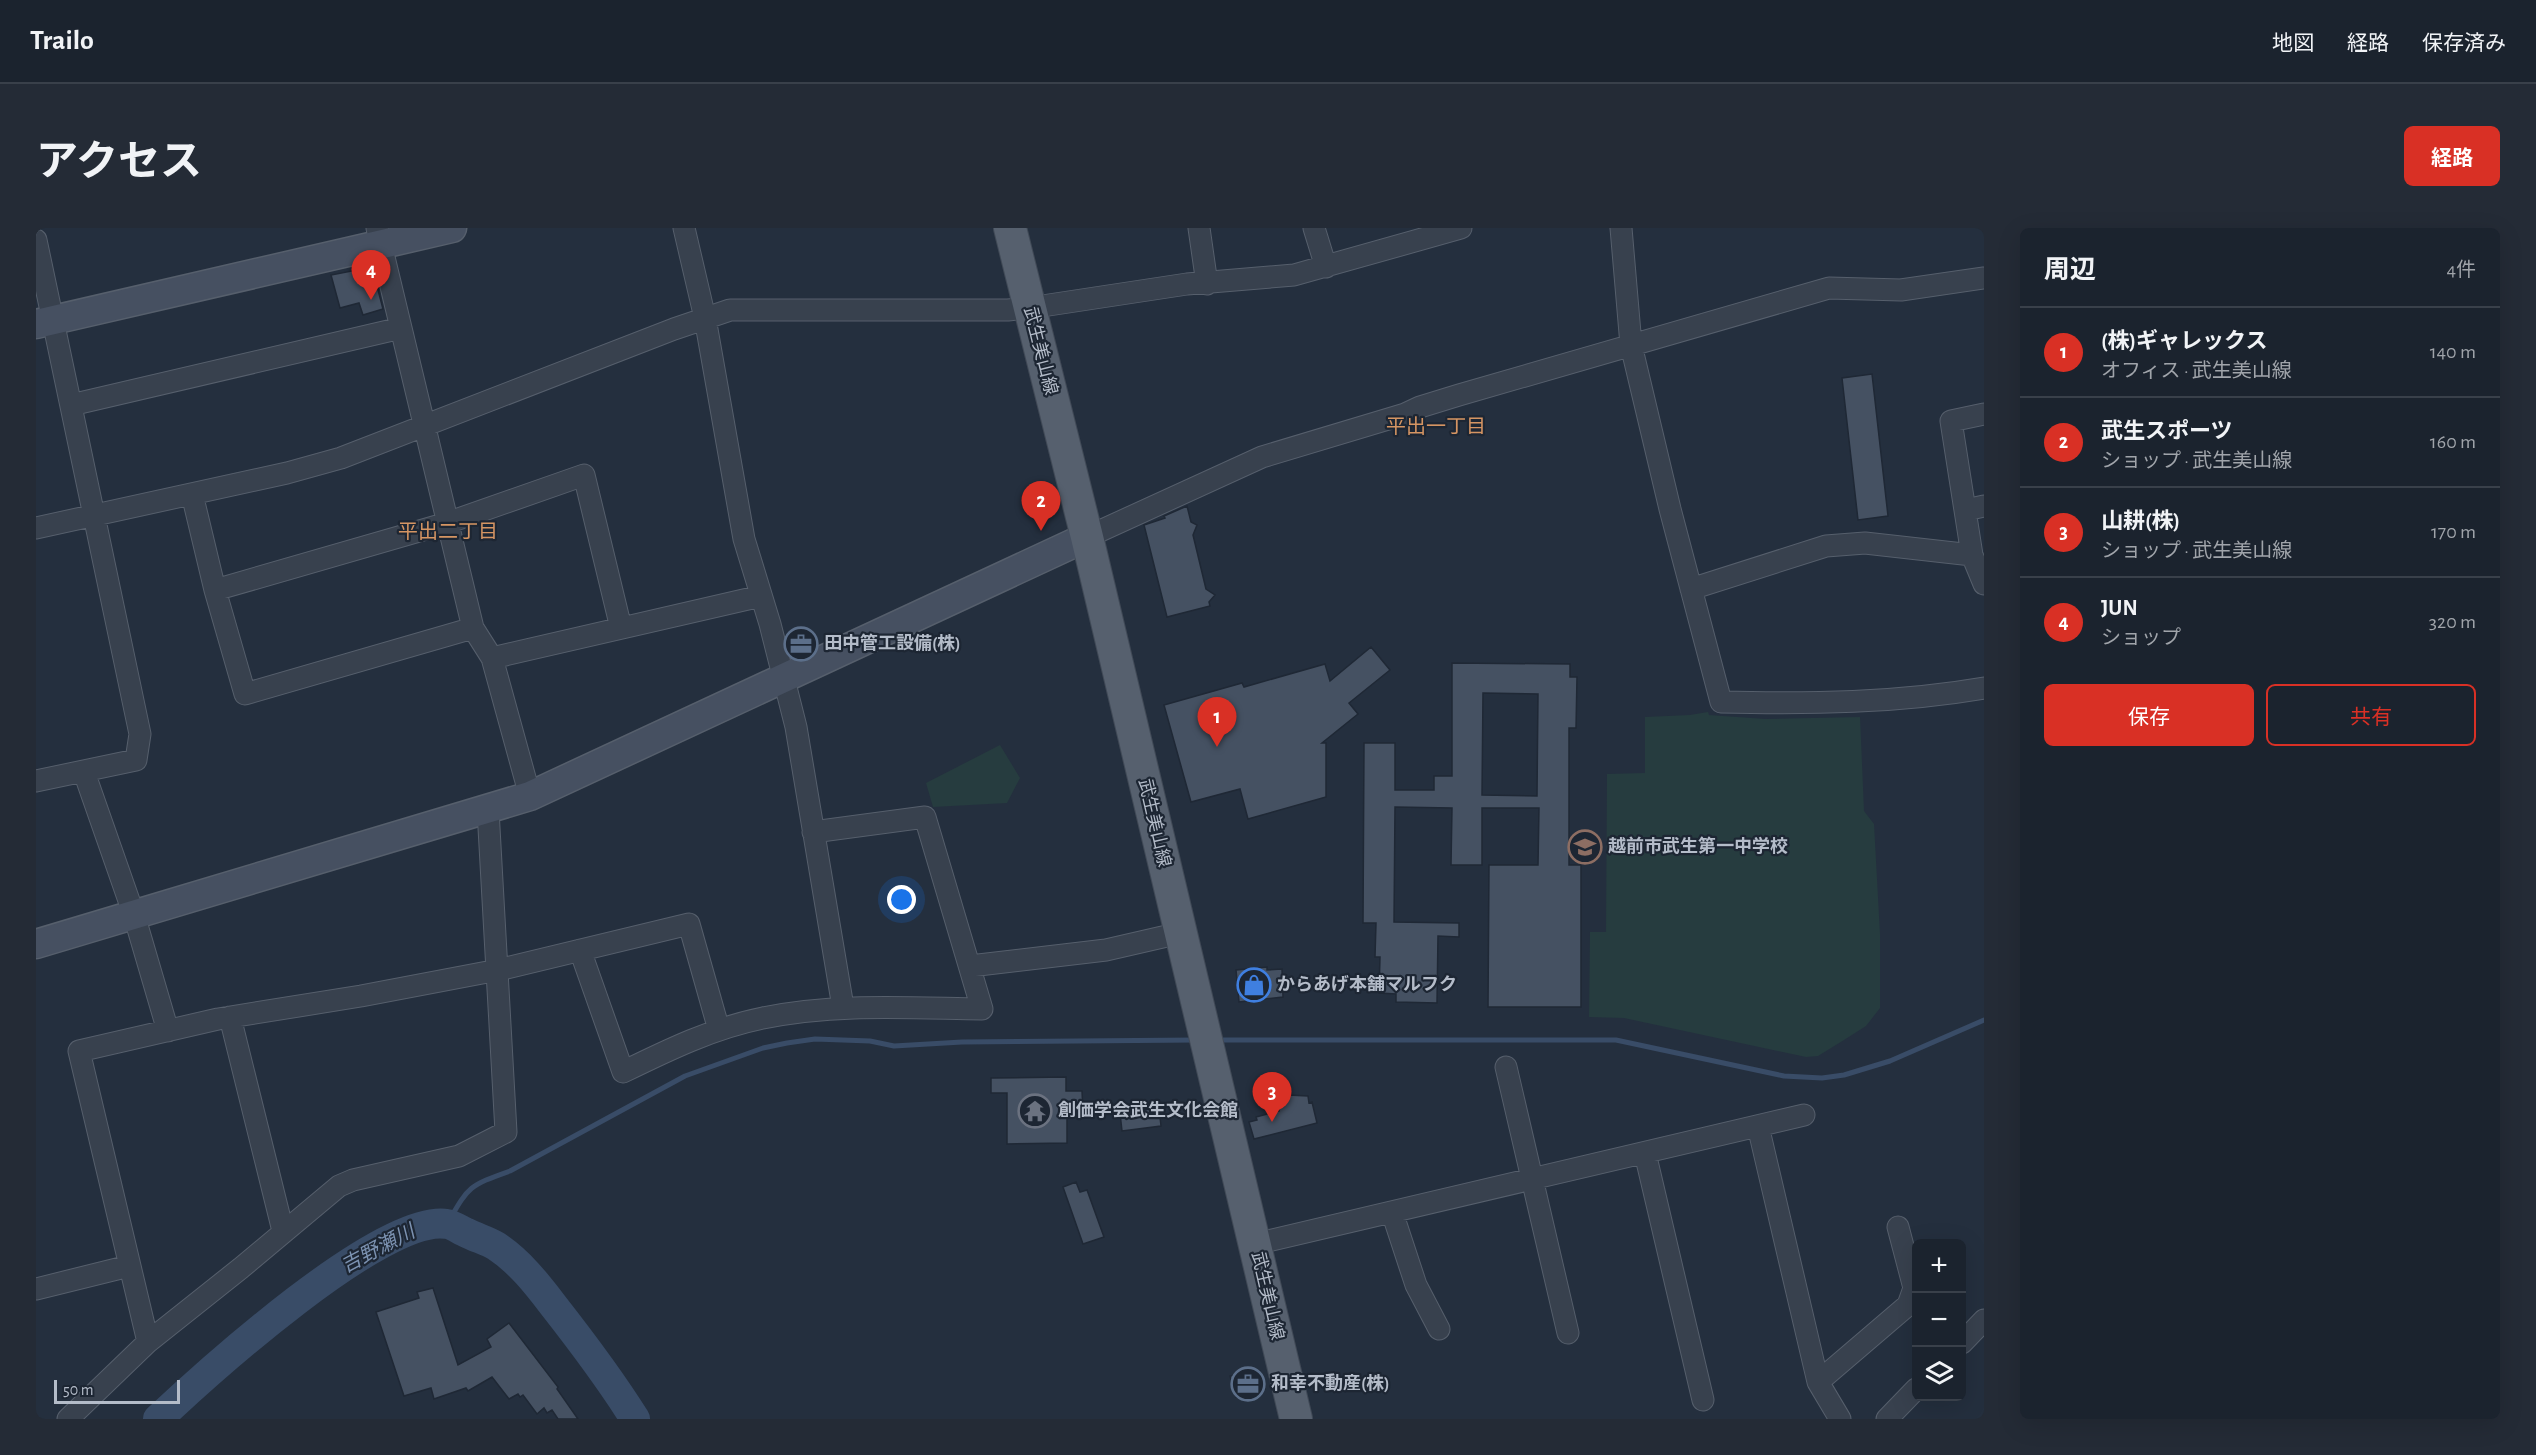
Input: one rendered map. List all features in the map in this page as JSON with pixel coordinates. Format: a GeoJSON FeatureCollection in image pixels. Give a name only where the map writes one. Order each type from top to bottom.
{"type":"FeatureCollection","features":[{"type":"Feature","properties":{"kind":"main road","name":"武生美山線"},"geometry":{"type":"LineString","coordinates":[[1010,228],[1087,537],[1296,1419]]}},
{"type":"Feature","properties":{"kind":"street"},"geometry":{"type":"LineString","coordinates":[[44,322],[379,236],[452,228]]}},
{"type":"Feature","properties":{"kind":"street"},"geometry":{"type":"LineString","coordinates":[[684,228],[705,318],[740,518],[796,727],[843,1007]]}},
{"type":"Feature","properties":{"kind":"street"},"geometry":{"type":"LineString","coordinates":[[1199,228],[1207,284]]}},
{"type":"Feature","properties":{"kind":"street"},"geometry":{"type":"LineString","coordinates":[[1314,228],[1326,267]]}},
{"type":"Feature","properties":{"kind":"street"},"geometry":{"type":"LineString","coordinates":[[36,528],[332,461],[705,318],[739,308],[1008,310],[1029,308],[1188,284],[1294,275],[1461,228]]}},
{"type":"Feature","properties":{"kind":"street"},"geometry":{"type":"LineString","coordinates":[[1621,228],[1631,345],[1721,702],[1776,704],[1902,700],[1984,688]]}},
{"type":"Feature","properties":{"kind":"street"},"geometry":{"type":"LineString","coordinates":[[379,236],[473,628],[492,658],[530,796]]}},
{"type":"Feature","properties":{"kind":"street"},"geometry":{"type":"LineString","coordinates":[[36,240],[44,322],[70,405],[140,734],[136,760],[36,781]]}},
{"type":"Feature","properties":{"kind":"street"},"geometry":{"type":"LineString","coordinates":[[36,944],[530,796],[1262,457],[1406,414],[1420,407],[1459,395],[1829,288],[1901,290],[1984,278]]}},
{"type":"Feature","properties":{"kind":"street"},"geometry":{"type":"LineString","coordinates":[[70,405],[400,328]]}},
{"type":"Feature","properties":{"kind":"street"},"geometry":{"type":"LineString","coordinates":[[1984,414],[1951,421],[1975,508],[1972,555],[1984,584]]}},
{"type":"Feature","properties":{"kind":"street"},"geometry":{"type":"LineString","coordinates":[[215,590],[447,523],[584,475],[621,628]]}},
{"type":"Feature","properties":{"kind":"street"},"geometry":{"type":"LineString","coordinates":[[192,494],[215,590],[245,694],[473,628]]}},
{"type":"Feature","properties":{"kind":"street"},"geometry":{"type":"LineString","coordinates":[[1691,589],[1826,546],[1865,543],[1972,555]]}},
{"type":"Feature","properties":{"kind":"street"},"geometry":{"type":"LineString","coordinates":[[492,658],[761,596]]}},
{"type":"Feature","properties":{"kind":"street"},"geometry":{"type":"LineString","coordinates":[[84,772],[134,915],[168,1031]]}},
{"type":"Feature","properties":{"kind":"street"},"geometry":{"type":"LineString","coordinates":[[68,1419],[148,1342],[331,1192],[347,1182],[459,1156],[506,1132],[488,810]]}},
{"type":"Feature","properties":{"kind":"street"},"geometry":{"type":"LineString","coordinates":[[580,950],[622,1072],[685,1042],[763,1018],[843,1007],[982,1009],[925,817],[813,832]]}},
{"type":"Feature","properties":{"kind":"street"},"geometry":{"type":"LineString","coordinates":[[148,1342],[79,1051],[230,1017],[362,996],[498,970],[689,924],[719,1030]]}},
{"type":"Feature","properties":{"kind":"street"},"geometry":{"type":"LineString","coordinates":[[970,966],[1106,950],[1180,933]]}},
{"type":"Feature","properties":{"kind":"street"},"geometry":{"type":"LineString","coordinates":[[230,1017],[283,1231]]}},
{"type":"Feature","properties":{"kind":"street"},"geometry":{"type":"LineString","coordinates":[[1506,1067],[1568,1333]]}},
{"type":"Feature","properties":{"kind":"street"},"geometry":{"type":"LineString","coordinates":[[1255,1244],[1804,1115]]}},
{"type":"Feature","properties":{"kind":"street"},"geometry":{"type":"LineString","coordinates":[[1758,1126],[1818,1382],[1840,1419]]}},
{"type":"Feature","properties":{"kind":"street"},"geometry":{"type":"LineString","coordinates":[[1645,1153],[1703,1400]]}},
{"type":"Feature","properties":{"kind":"street"},"geometry":{"type":"LineString","coordinates":[[1392,1212],[1416,1285],[1439,1329]]}},
{"type":"Feature","properties":{"kind":"street"},"geometry":{"type":"LineString","coordinates":[[1818,1382],[1908,1305],[1914,1288],[1898,1227]]}},
{"type":"Feature","properties":{"kind":"street"},"geometry":{"type":"LineString","coordinates":[[36,1289],[129,1266]]}},
{"type":"Feature","properties":{"kind":"street"},"geometry":{"type":"LineString","coordinates":[[1966,1339],[1984,1320]]}},
{"type":"Feature","properties":{"kind":"street"},"geometry":{"type":"LineString","coordinates":[[1887,1419],[1912,1394]]}},
{"type":"Feature","properties":{"kind":"green space"},"geometry":{"type":"Polygon","coordinates":[[[1708,712],[1709,715],[1765,719],[1860,717],[1864,811],[1874,824],[1880,934],[1880,1008],[1866,1026],[1818,1056],[1806,1057],[1624,1018],[1589,1017],[1590,932],[1606,932],[1607,774],[1645,773],[1645,717],[1708,712]]]}},
{"type":"Feature","properties":{"kind":"green space"},"geometry":{"type":"Polygon","coordinates":[[[1000,745],[1020,778],[1007,803],[933,807],[926,783],[1000,745]]]}},
{"type":"Feature","properties":{"kind":"building"},"geometry":{"type":"Polygon","coordinates":[[[372,267],[383,309],[363,315],[359,303],[340,308],[331,275],[372,267]]]}},
{"type":"Feature","properties":{"kind":"building"},"geometry":{"type":"Polygon","coordinates":[[[1872,374],[1888,516],[1858,520],[1842,378],[1872,374]]]}},
{"type":"Feature","properties":{"kind":"building"},"geometry":{"type":"Polygon","coordinates":[[[1187,506],[1191,522],[1197,525],[1193,535],[1206,589],[1215,595],[1209,602],[1210,606],[1167,617],[1144,525],[1165,518],[1164,516],[1187,506]]]}},
{"type":"Feature","properties":{"kind":"building"},"geometry":{"type":"Polygon","coordinates":[[[810,633],[814,646],[794,655],[789,638],[810,633]]]}},
{"type":"Feature","properties":{"kind":"building"},"geometry":{"type":"Polygon","coordinates":[[[1371,647],[1390,670],[1349,703],[1358,714],[1322,743],[1326,743],[1326,797],[1248,819],[1240,789],[1191,802],[1164,705],[1242,683],[1244,687],[1325,664],[1330,681],[1371,647]]]}},
{"type":"Feature","properties":{"kind":"building","name":"越前市武生第一中学校"},"geometry":{"type":"Polygon","coordinates":[[[1452,663],[1570,664],[1570,677],[1577,677],[1576,728],[1569,728],[1569,865],[1581,865],[1581,1007],[1488,1007],[1489,865],[1538,865],[1539,808],[1482,808],[1482,865],[1451,865],[1452,808],[1395,807],[1394,922],[1459,923],[1459,937],[1438,936],[1437,1003],[1396,1002],[1396,994],[1379,993],[1380,957],[1375,957],[1376,923],[1363,923],[1364,743],[1395,743],[1395,790],[1434,790],[1434,776],[1452,776],[1452,663]],[[1483,693],[1482,795],[1537,796],[1538,694],[1483,693]]]}},
{"type":"Feature","properties":{"kind":"building"},"geometry":{"type":"Polygon","coordinates":[[[1267,967],[1267,970],[1282,969],[1283,997],[1239,1002],[1236,970],[1267,967]]]}},
{"type":"Feature","properties":{"kind":"building"},"geometry":{"type":"Polygon","coordinates":[[[1066,1077],[1066,1091],[1082,1091],[1083,1112],[1067,1112],[1067,1143],[1007,1144],[1007,1093],[991,1093],[991,1078],[1066,1077]]]}},
{"type":"Feature","properties":{"kind":"building"},"geometry":{"type":"Polygon","coordinates":[[[1288,1095],[1308,1096],[1309,1103],[1312,1102],[1317,1123],[1254,1139],[1249,1122],[1257,1120],[1256,1117],[1279,1111],[1276,1098],[1288,1095]]]}},
{"type":"Feature","properties":{"kind":"building"},"geometry":{"type":"Polygon","coordinates":[[[1159,1108],[1161,1126],[1122,1131],[1120,1113],[1159,1108]]]}},
{"type":"Feature","properties":{"kind":"building"},"geometry":{"type":"Polygon","coordinates":[[[1076,1182],[1080,1192],[1087,1190],[1104,1237],[1083,1244],[1063,1187],[1076,1182]]]}},
{"type":"Feature","properties":{"kind":"building"},"geometry":{"type":"Polygon","coordinates":[[[433,1288],[458,1365],[491,1347],[487,1339],[509,1323],[558,1387],[557,1389],[578,1419],[558,1419],[552,1410],[547,1413],[544,1408],[537,1414],[523,1395],[520,1397],[518,1394],[509,1399],[492,1377],[468,1391],[466,1388],[434,1399],[431,1388],[404,1396],[376,1312],[419,1298],[417,1292],[433,1288]]]}},
{"type":"Feature","properties":{"kind":"building"},"geometry":{"type":"Polygon","coordinates":[[[1260,1371],[1265,1389],[1236,1397],[1230,1376],[1260,1371]]]}},
{"type":"Feature","properties":{"kind":"waterway"},"geometry":{"type":"LineString","coordinates":[[1217,1040],[1616,1040],[1784,1076],[1822,1078],[1844,1075],[1890,1061],[1984,1020]]}},
{"type":"Feature","properties":{"kind":"waterway"},"geometry":{"type":"LineString","coordinates":[[447,1224],[460,1202],[477,1184],[510,1171],[685,1076],[763,1048],[815,1039],[870,1041],[894,1046],[962,1042],[1196,1040]]}},
{"type":"Feature","properties":{"kind":"waterway","name":"吉野瀬川"},"geometry":{"type":"LineString","coordinates":[[158,1419],[214,1368],[296,1300],[340,1269],[382,1244],[418,1227],[447,1224],[496,1246],[520,1266],[541,1289],[585,1347],[635,1419]]}},
{"type":"Feature","properties":{"kind":"place","name":"JUN"},"geometry":{"type":"Point","coordinates":[371,300]}},
{"type":"Feature","properties":{"kind":"place","name":"武生スポーツ"},"geometry":{"type":"Point","coordinates":[1041,531]}},
{"type":"Feature","properties":{"kind":"place","name":"田中管工設備(株)"},"geometry":{"type":"Point","coordinates":[801,644]}},
{"type":"Feature","properties":{"kind":"place","name":"(株)ギャレックス"},"geometry":{"type":"Point","coordinates":[1217,747]}},
{"type":"Feature","properties":{"kind":"place","name":"越前市武生第一中学校"},"geometry":{"type":"Point","coordinates":[1585,847]}},
{"type":"Feature","properties":{"kind":"place","name":"からあげ本舗マルフク"},"geometry":{"type":"Point","coordinates":[1254,985]}},
{"type":"Feature","properties":{"kind":"place","name":"創価学会武生文化会館"},"geometry":{"type":"Point","coordinates":[1035,1111]}},
{"type":"Feature","properties":{"kind":"place","name":"山耕(株)"},"geometry":{"type":"Point","coordinates":[1272,1122]}},
{"type":"Feature","properties":{"kind":"place","name":"和幸不動産(株)"},"geometry":{"type":"Point","coordinates":[1248,1384]}},
{"type":"Feature","properties":{"kind":"district","name":"平出一丁目"},"geometry":{"type":"Point","coordinates":[1436,427]}},
{"type":"Feature","properties":{"kind":"district","name":"平出二丁目"},"geometry":{"type":"Point","coordinates":[448,532]}}]}
